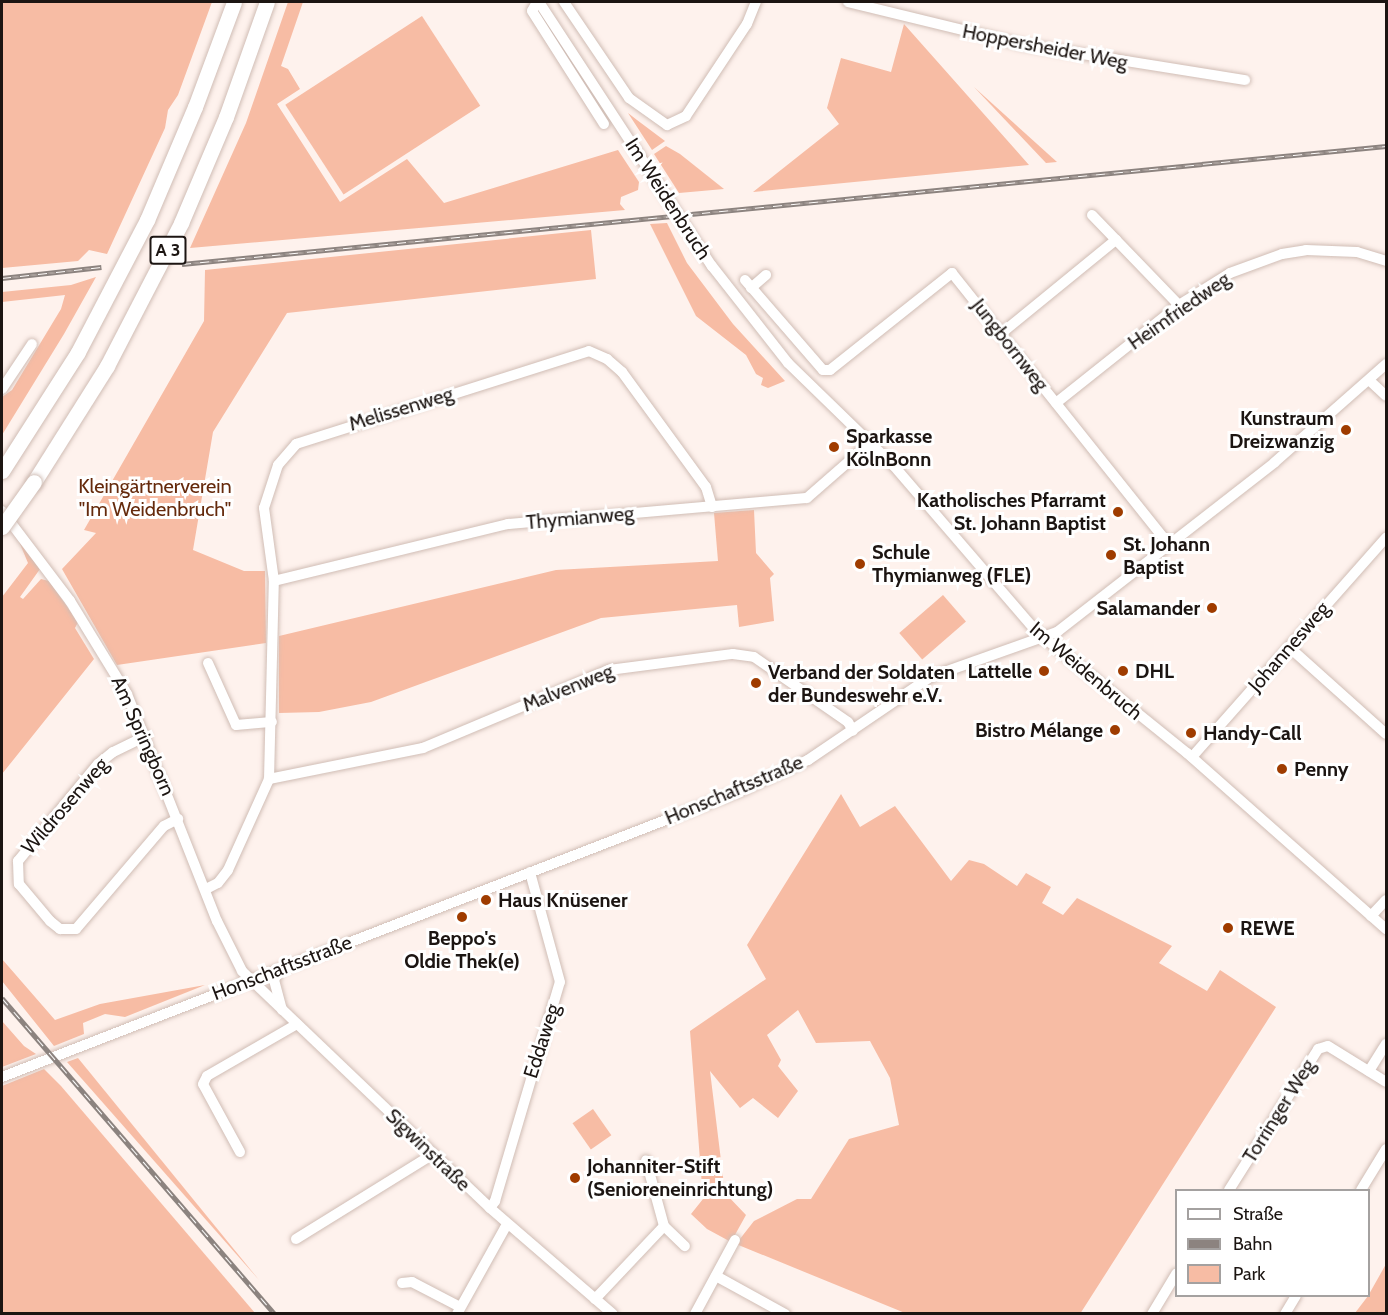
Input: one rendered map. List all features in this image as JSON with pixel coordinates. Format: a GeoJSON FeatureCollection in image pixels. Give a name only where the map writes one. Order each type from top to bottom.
{"type":"FeatureCollection","features":[{"type":"Feature","properties":{"kind":"highway","name":"A 3"},"geometry":{"type":"LineString","coordinates":[[6,465],[78,352],[147,220],[195,107],[234,2]]}},
{"type":"Feature","properties":{"kind":"highway","name":"A 3"},"geometry":{"type":"LineString","coordinates":[[2,527],[34,482],[107,366],[181,223],[226,117],[267,2]]}},
{"type":"Feature","properties":{"kind":"street","name":"Im Weidenbruch"},"geometry":{"type":"LineString","coordinates":[[604,124],[532,11],[538,2],[719,276],[810,386],[871,442],[1044,638],[1192,757],[1386,929]]}},
{"type":"Feature","properties":{"kind":"street"},"geometry":{"type":"LineString","coordinates":[[564,2],[629,98],[667,125],[686,116],[747,24],[756,2]]}},
{"type":"Feature","properties":{"kind":"street","name":"Hoppersheider Weg"},"geometry":{"type":"LineString","coordinates":[[848,2],[1020,44],[1245,80]]}},
{"type":"Feature","properties":{"kind":"street"},"geometry":{"type":"LineString","coordinates":[[1092,215],[1179,305]]}},
{"type":"Feature","properties":{"kind":"street"},"geometry":{"type":"LineString","coordinates":[[1003,332],[1116,240]]}},
{"type":"Feature","properties":{"kind":"street","name":"Heimfriedweg"},"geometry":{"type":"LineString","coordinates":[[1056,403],[1179,305],[1230,273],[1282,254],[1332,249],[1386,261]]}},
{"type":"Feature","properties":{"kind":"street","name":"Jungbornweg"},"geometry":{"type":"LineString","coordinates":[[823,370],[830,370],[952,273],[1003,332],[1056,403],[1169,545]]}},
{"type":"Feature","properties":{"kind":"street"},"geometry":{"type":"LineString","coordinates":[[766,275],[748,284],[823,370],[810,386]]}},
{"type":"Feature","properties":{"kind":"street"},"geometry":{"type":"LineString","coordinates":[[2,389],[32,344]]}},
{"type":"Feature","properties":{"kind":"street","name":"Melissenweg"},"geometry":{"type":"LineString","coordinates":[[206,889],[218,883],[228,870],[269,779],[274,581],[264,508],[278,465],[296,444],[589,351],[607,359],[622,372],[706,487],[712,507]]}},
{"type":"Feature","properties":{"kind":"street","name":"Honschaftsstraße"},"geometry":{"type":"LineString","coordinates":[[2,1077],[753,786],[808,760],[937,674],[1044,638],[1283,456],[1386,364]]}},
{"type":"Feature","properties":{"kind":"street"},"geometry":{"type":"LineString","coordinates":[[1369,380],[1386,396]]}},
{"type":"Feature","properties":{"kind":"street","name":"Thymianweg"},"geometry":{"type":"LineString","coordinates":[[274,581],[508,524],[807,498],[871,442]]}},
{"type":"Feature","properties":{"kind":"street","name":"Am Springborn"},"geometry":{"type":"LineString","coordinates":[[2,511],[70,601],[109,660],[146,736],[235,961],[249,980]]}},
{"type":"Feature","properties":{"kind":"street","name":"Johannesweg"},"geometry":{"type":"LineString","coordinates":[[1192,757],[1386,538]]}},
{"type":"Feature","properties":{"kind":"street"},"geometry":{"type":"LineString","coordinates":[[1289,647],[1385,730]]}},
{"type":"Feature","properties":{"kind":"street","name":"Malvenweg"},"geometry":{"type":"LineString","coordinates":[[269,779],[423,748],[609,670],[733,654],[754,657],[848,722],[853,730]]}},
{"type":"Feature","properties":{"kind":"street"},"geometry":{"type":"LineString","coordinates":[[208,663],[236,725],[272,722]]}},
{"type":"Feature","properties":{"kind":"street","name":"Wildrosenweg"},"geometry":{"type":"LineString","coordinates":[[146,736],[113,752],[98,764],[18,861],[19,884],[50,921],[70,931],[84,922],[164,826],[178,819]]}},
{"type":"Feature","properties":{"kind":"street","name":"Eddaweg"},"geometry":{"type":"LineString","coordinates":[[490,1208],[495,1201],[547,1019],[561,982],[530,872]]}},
{"type":"Feature","properties":{"kind":"street"},"geometry":{"type":"LineString","coordinates":[[1371,916],[1386,900]]}},
{"type":"Feature","properties":{"kind":"street"},"geometry":{"type":"LineString","coordinates":[[280,969],[274,980],[282,1010]]}},
{"type":"Feature","properties":{"kind":"street","name":"Sigwinstraße"},"geometry":{"type":"LineString","coordinates":[[249,980],[507,1224],[613,1314]]}},
{"type":"Feature","properties":{"kind":"street"},"geometry":{"type":"LineString","coordinates":[[240,1152],[203,1084],[207,1076],[297,1024]]}},
{"type":"Feature","properties":{"kind":"street"},"geometry":{"type":"LineString","coordinates":[[1369,1071],[1386,1044]]}},
{"type":"Feature","properties":{"kind":"street","name":"Torringer Weg"},"geometry":{"type":"LineString","coordinates":[[1230,1189],[1318,1048],[1328,1046],[1386,1082]]}},
{"type":"Feature","properties":{"kind":"street"},"geometry":{"type":"LineString","coordinates":[[1362,1189],[1386,1149]]}},
{"type":"Feature","properties":{"kind":"street"},"geometry":{"type":"LineString","coordinates":[[296,1239],[433,1154]]}},
{"type":"Feature","properties":{"kind":"street"},"geometry":{"type":"LineString","coordinates":[[646,1160],[664,1226],[685,1246]]}},
{"type":"Feature","properties":{"kind":"street"},"geometry":{"type":"LineString","coordinates":[[402,1283],[412,1282],[458,1310],[507,1224]]}},
{"type":"Feature","properties":{"kind":"street"},"geometry":{"type":"LineString","coordinates":[[595,1299],[664,1226]]}},
{"type":"Feature","properties":{"kind":"street"},"geometry":{"type":"LineString","coordinates":[[695,1314],[735,1240]]}},
{"type":"Feature","properties":{"kind":"street"},"geometry":{"type":"LineString","coordinates":[[716,1276],[784,1314]]}},
{"type":"Feature","properties":{"kind":"street"},"geometry":{"type":"LineString","coordinates":[[1152,1314],[1175,1276]]}},
{"type":"Feature","properties":{"kind":"street"},"geometry":{"type":"LineString","coordinates":[[1285,1314],[1295,1297]]}},
{"type":"Feature","properties":{"kind":"green space"},"geometry":{"type":"Polygon","coordinates":[[[2,2],[212,2],[178,95],[168,110],[165,128],[107,254],[89,250],[78,261],[2,268],[2,2]]]}},
{"type":"Feature","properties":{"kind":"green space"},"geometry":{"type":"Polygon","coordinates":[[[288,2],[303,2],[281,66],[288,69],[300,89],[277,104],[340,202],[407,159],[444,203],[618,150],[639,182],[638,190],[621,197],[620,204],[625,210],[190,248],[246,123],[288,2]]]}},
{"type":"Feature","properties":{"kind":"green space"},"geometry":{"type":"Polygon","coordinates":[[[422,16],[480,106],[344,195],[285,105],[422,16]]]}},
{"type":"Feature","properties":{"kind":"green space"},"geometry":{"type":"Polygon","coordinates":[[[904,24],[1029,165],[753,192],[839,124],[827,108],[841,58],[891,72],[904,24]]]}},
{"type":"Feature","properties":{"kind":"green space"},"geometry":{"type":"Polygon","coordinates":[[[974,87],[1057,162],[1046,163],[974,87]]]}},
{"type":"Feature","properties":{"kind":"green space"},"geometry":{"type":"Polygon","coordinates":[[[628,113],[637,120],[665,141],[652,150],[628,113]]]}},
{"type":"Feature","properties":{"kind":"green space"},"geometry":{"type":"Polygon","coordinates":[[[666,146],[680,154],[724,189],[679,193],[654,154],[666,146]]]}},
{"type":"Feature","properties":{"kind":"green space"},"geometry":{"type":"Polygon","coordinates":[[[667,223],[687,263],[733,324],[785,381],[768,388],[761,385],[763,378],[756,374],[746,355],[696,316],[650,224],[667,223]]]}},
{"type":"Feature","properties":{"kind":"green space","name":"Kleingärtnerverein \"Im Weidenbruch\""},"geometry":{"type":"Polygon","coordinates":[[[591,230],[596,279],[287,313],[213,432],[193,550],[244,571],[265,571],[266,643],[117,665],[62,569],[96,533],[84,530],[204,321],[205,270],[591,230]]]}},
{"type":"Feature","properties":{"kind":"green space"},"geometry":{"type":"Polygon","coordinates":[[[96,277],[2,435],[2,397],[12,390],[61,309],[65,295],[2,302],[2,292],[71,285],[96,277]]]}},
{"type":"Feature","properties":{"kind":"green space"},"geometry":{"type":"Polygon","coordinates":[[[754,510],[756,553],[774,574],[770,578],[774,621],[739,627],[737,605],[601,618],[371,702],[319,712],[279,713],[279,636],[556,570],[718,561],[714,513],[754,510]]]}},
{"type":"Feature","properties":{"kind":"green space"},"geometry":{"type":"Polygon","coordinates":[[[18,539],[40,569],[20,597],[23,599],[41,579],[49,581],[78,622],[75,628],[94,659],[2,774],[2,597],[28,563],[18,539]]]}},
{"type":"Feature","properties":{"kind":"green space"},"geometry":{"type":"Polygon","coordinates":[[[943,595],[966,621],[922,659],[899,633],[943,595]]]}},
{"type":"Feature","properties":{"kind":"green space"},"geometry":{"type":"Polygon","coordinates":[[[841,794],[860,827],[895,806],[951,881],[969,860],[984,864],[1017,886],[1026,873],[1051,887],[1042,903],[1063,915],[1077,898],[1172,946],[1159,963],[1207,991],[1220,970],[1276,1007],[1080,1314],[905,1313],[736,1244],[754,1221],[797,1199],[811,1199],[849,1139],[899,1125],[890,1078],[870,1041],[816,1043],[798,1010],[767,1035],[781,1060],[778,1066],[798,1091],[778,1118],[753,1098],[740,1108],[710,1071],[725,1193],[746,1215],[731,1242],[707,1229],[691,1214],[703,1199],[690,1031],[766,979],[747,945],[841,794]]]}},
{"type":"Feature","properties":{"kind":"green space"},"geometry":{"type":"Polygon","coordinates":[[[2,959],[55,1020],[100,1004],[205,985],[125,1017],[105,1014],[83,1023],[84,1034],[54,1046],[2,981],[2,959]]]}},
{"type":"Feature","properties":{"kind":"green space"},"geometry":{"type":"Polygon","coordinates":[[[2,1021],[24,1046],[36,1054],[2,1067],[2,1021]]]}},
{"type":"Feature","properties":{"kind":"green space"},"geometry":{"type":"Polygon","coordinates":[[[78,1058],[259,1280],[67,1062],[78,1058]]]}},
{"type":"Feature","properties":{"kind":"green space"},"geometry":{"type":"Polygon","coordinates":[[[44,1069],[255,1313],[2,1313],[2,1086],[44,1069]]]}},
{"type":"Feature","properties":{"kind":"green space"},"geometry":{"type":"Polygon","coordinates":[[[593,1109],[611,1135],[591,1150],[573,1123],[593,1109]]]}},
{"type":"Feature","properties":{"kind":"green space"},"geometry":{"type":"Polygon","coordinates":[[[1386,1264],[1386,1313],[1355,1313],[1367,1297],[1370,1297],[1370,1292],[1386,1264]]]}},
{"type":"Feature","properties":{"kind":"railway"},"geometry":{"type":"LineString","coordinates":[[182,264],[1386,146]]}},
{"type":"Feature","properties":{"kind":"railway"},"geometry":{"type":"LineString","coordinates":[[2,278],[101,267]]}},
{"type":"Feature","properties":{"kind":"railway"},"geometry":{"type":"LineString","coordinates":[[2,998],[275,1314]]}},
{"type":"Feature","properties":{"kind":"place","name":"Kunstraum Dreizwanzig"},"geometry":{"type":"Point","coordinates":[1346,430]}},
{"type":"Feature","properties":{"kind":"place","name":"Sparkasse KölnBonn"},"geometry":{"type":"Point","coordinates":[834,447]}},
{"type":"Feature","properties":{"kind":"place","name":"Katholisches Pfarramt St. Johann Baptist"},"geometry":{"type":"Point","coordinates":[1118,512]}},
{"type":"Feature","properties":{"kind":"place","name":"St. Johann Baptist"},"geometry":{"type":"Point","coordinates":[1111,555]}},
{"type":"Feature","properties":{"kind":"place","name":"Schule Thymianweg (FLE)"},"geometry":{"type":"Point","coordinates":[860,564]}},
{"type":"Feature","properties":{"kind":"place","name":"Salamander"},"geometry":{"type":"Point","coordinates":[1212,608]}},
{"type":"Feature","properties":{"kind":"place","name":"Lattelle"},"geometry":{"type":"Point","coordinates":[1044,671]}},
{"type":"Feature","properties":{"kind":"place","name":"DHL"},"geometry":{"type":"Point","coordinates":[1123,671]}},
{"type":"Feature","properties":{"kind":"place","name":"Verband der Soldaten der Bundeswehr e.V."},"geometry":{"type":"Point","coordinates":[756,683]}},
{"type":"Feature","properties":{"kind":"place","name":"Bistro Mélange"},"geometry":{"type":"Point","coordinates":[1115,730]}},
{"type":"Feature","properties":{"kind":"place","name":"Handy-Call"},"geometry":{"type":"Point","coordinates":[1191,733]}},
{"type":"Feature","properties":{"kind":"place","name":"Penny"},"geometry":{"type":"Point","coordinates":[1282,769]}},
{"type":"Feature","properties":{"kind":"place","name":"Haus Knüsener"},"geometry":{"type":"Point","coordinates":[486,900]}},
{"type":"Feature","properties":{"kind":"place","name":"Beppo's Oldie Thek(e)"},"geometry":{"type":"Point","coordinates":[462,917]}},
{"type":"Feature","properties":{"kind":"place","name":"REWE"},"geometry":{"type":"Point","coordinates":[1228,928]}},
{"type":"Feature","properties":{"kind":"place","name":"Johanniter-Stift (Senioreneinrichtung)"},"geometry":{"type":"Point","coordinates":[575,1178]}}]}
